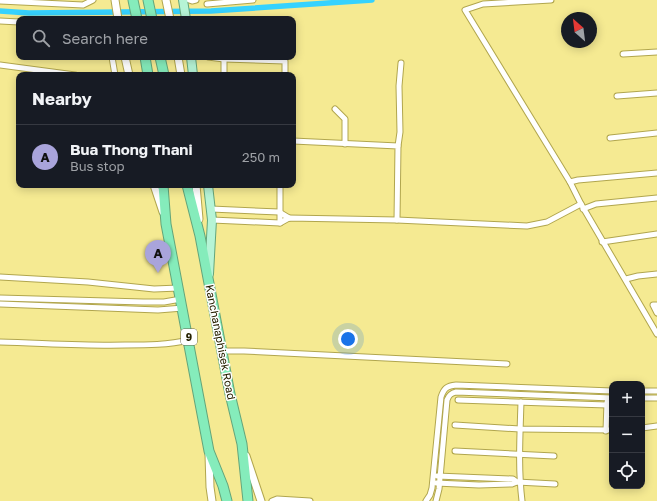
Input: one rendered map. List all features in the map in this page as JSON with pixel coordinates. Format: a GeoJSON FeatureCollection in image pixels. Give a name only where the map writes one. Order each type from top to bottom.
{"type":"FeatureCollection","features":[{"type":"Feature","properties":{"kind":"highway"},"geometry":{"type":"LineString","coordinates":[[133,0],[136,16]]}},
{"type":"Feature","properties":{"kind":"highway"},"geometry":{"type":"LineString","coordinates":[[148,0],[151,16]]}},
{"type":"Feature","properties":{"kind":"highway"},"geometry":{"type":"LineString","coordinates":[[146,61],[148,72]]}},
{"type":"Feature","properties":{"kind":"highway","name":"9"},"geometry":{"type":"LineString","coordinates":[[163,188],[166,224],[209,451],[223,486],[226,501]]}},
{"type":"Feature","properties":{"kind":"highway","name":"Kanchanaphisek Road"},"geometry":{"type":"LineString","coordinates":[[188,188],[209,278],[230,394],[242,444],[248,501]]}},
{"type":"Feature","properties":{"kind":"main road"},"geometry":{"type":"LineString","coordinates":[[115,0],[118,16]]}},
{"type":"Feature","properties":{"kind":"main road"},"geometry":{"type":"LineString","coordinates":[[166,0],[169,16]]}},
{"type":"Feature","properties":{"kind":"main road"},"geometry":{"type":"LineString","coordinates":[[183,0],[186,16]]}},
{"type":"Feature","properties":{"kind":"main road"},"geometry":{"type":"LineString","coordinates":[[126,60],[128,72]]}},
{"type":"Feature","properties":{"kind":"main road"},"geometry":{"type":"LineString","coordinates":[[179,60],[181,72]]}},
{"type":"Feature","properties":{"kind":"main road"},"geometry":{"type":"LineString","coordinates":[[191,60],[193,72]]}},
{"type":"Feature","properties":{"kind":"main road"},"geometry":{"type":"LineString","coordinates":[[155,188],[166,224]]}},
{"type":"Feature","properties":{"kind":"main road"},"geometry":{"type":"LineString","coordinates":[[196,188],[200,236]]}},
{"type":"Feature","properties":{"kind":"main road"},"geometry":{"type":"LineString","coordinates":[[208,188],[212,220],[209,278]]}},
{"type":"Feature","properties":{"kind":"main road"},"geometry":{"type":"LineString","coordinates":[[242,444],[261,501]]}},
{"type":"Feature","properties":{"kind":"main road"},"geometry":{"type":"LineString","coordinates":[[209,451],[212,501]]}},
{"type":"Feature","properties":{"kind":"street"},"geometry":{"type":"LineString","coordinates":[[0,1],[26,1],[83,5],[93,0]]}},
{"type":"Feature","properties":{"kind":"street"},"geometry":{"type":"LineString","coordinates":[[189,0],[196,0]]}},
{"type":"Feature","properties":{"kind":"street"},"geometry":{"type":"LineString","coordinates":[[207,4],[254,0]]}},
{"type":"Feature","properties":{"kind":"street"},"geometry":{"type":"LineString","coordinates":[[550,0],[483,4],[465,10],[570,182],[602,242],[626,279],[657,334]]}},
{"type":"Feature","properties":{"kind":"street"},"geometry":{"type":"LineString","coordinates":[[0,20],[16,22]]}},
{"type":"Feature","properties":{"kind":"street"},"geometry":{"type":"LineString","coordinates":[[623,54],[657,52]]}},
{"type":"Feature","properties":{"kind":"street"},"geometry":{"type":"LineString","coordinates":[[112,60],[114,72]]}},
{"type":"Feature","properties":{"kind":"street"},"geometry":{"type":"LineString","coordinates":[[224,72],[224,60],[285,61],[285,72]]}},
{"type":"Feature","properties":{"kind":"street"},"geometry":{"type":"LineString","coordinates":[[397,220],[398,146],[400,132],[399,86],[401,63]]}},
{"type":"Feature","properties":{"kind":"street"},"geometry":{"type":"LineString","coordinates":[[0,65],[52,72]]}},
{"type":"Feature","properties":{"kind":"street"},"geometry":{"type":"LineString","coordinates":[[616,96],[657,93]]}},
{"type":"Feature","properties":{"kind":"street"},"geometry":{"type":"LineString","coordinates":[[335,109],[344,117],[346,122],[345,144]]}},
{"type":"Feature","properties":{"kind":"street"},"geometry":{"type":"LineString","coordinates":[[610,138],[657,133]]}},
{"type":"Feature","properties":{"kind":"street"},"geometry":{"type":"LineString","coordinates":[[296,141],[398,146]]}},
{"type":"Feature","properties":{"kind":"street"},"geometry":{"type":"LineString","coordinates":[[570,182],[657,173]]}},
{"type":"Feature","properties":{"kind":"street"},"geometry":{"type":"LineString","coordinates":[[280,188],[280,223]]}},
{"type":"Feature","properties":{"kind":"street"},"geometry":{"type":"LineString","coordinates":[[212,220],[280,223],[289,218],[397,220],[526,226],[547,222],[582,206],[657,198]]}},
{"type":"Feature","properties":{"kind":"street"},"geometry":{"type":"LineString","coordinates":[[211,209],[280,212],[289,218]]}},
{"type":"Feature","properties":{"kind":"street"},"geometry":{"type":"LineString","coordinates":[[250,210],[251,222]]}},
{"type":"Feature","properties":{"kind":"street"},"geometry":{"type":"LineString","coordinates":[[602,242],[657,234]]}},
{"type":"Feature","properties":{"kind":"street"},"geometry":{"type":"LineString","coordinates":[[626,279],[657,274]]}},
{"type":"Feature","properties":{"kind":"street"},"geometry":{"type":"LineString","coordinates":[[0,277],[88,282],[154,289],[179,288]]}},
{"type":"Feature","properties":{"kind":"street"},"geometry":{"type":"LineString","coordinates":[[0,298],[164,302],[182,304]]}},
{"type":"Feature","properties":{"kind":"street"},"geometry":{"type":"LineString","coordinates":[[0,304],[158,310],[182,304]]}},
{"type":"Feature","properties":{"kind":"street"},"geometry":{"type":"LineString","coordinates":[[657,305],[654,306],[657,313]]}},
{"type":"Feature","properties":{"kind":"street"},"geometry":{"type":"LineString","coordinates":[[0,342],[159,345],[189,340]]}},
{"type":"Feature","properties":{"kind":"street"},"geometry":{"type":"LineString","coordinates":[[222,351],[507,364]]}},
{"type":"Feature","properties":{"kind":"street"},"geometry":{"type":"LineString","coordinates":[[426,501],[430,495],[432,482],[441,397],[443,391],[448,386],[456,385],[609,391]]}},
{"type":"Feature","properties":{"kind":"street"},"geometry":{"type":"LineString","coordinates":[[520,394],[521,388]]}},
{"type":"Feature","properties":{"kind":"street"},"geometry":{"type":"LineString","coordinates":[[645,391],[657,391],[657,396],[645,398]]}},
{"type":"Feature","properties":{"kind":"street"},"geometry":{"type":"LineString","coordinates":[[436,501],[440,476],[447,400],[449,395],[456,392],[609,398],[607,405],[609,431],[520,429],[456,425]]}},
{"type":"Feature","properties":{"kind":"street"},"geometry":{"type":"LineString","coordinates":[[458,400],[607,405]]}},
{"type":"Feature","properties":{"kind":"street"},"geometry":{"type":"LineString","coordinates":[[521,402],[518,482],[522,501]]}},
{"type":"Feature","properties":{"kind":"street"},"geometry":{"type":"LineString","coordinates":[[645,428],[657,426]]}},
{"type":"Feature","properties":{"kind":"street"},"geometry":{"type":"LineString","coordinates":[[455,451],[554,456]]}},
{"type":"Feature","properties":{"kind":"street"},"geometry":{"type":"LineString","coordinates":[[432,476],[513,479],[518,482]]}},
{"type":"Feature","properties":{"kind":"street"},"geometry":{"type":"LineString","coordinates":[[432,482],[479,485],[512,484],[518,482],[555,484]]}},
{"type":"Feature","properties":{"kind":"street"},"geometry":{"type":"LineString","coordinates":[[272,501],[277,499],[310,501]]}},
{"type":"Feature","properties":{"kind":"waterway"},"geometry":{"type":"LineString","coordinates":[[0,11],[29,13],[211,11],[372,0]]}},
{"type":"Feature","properties":{"kind":"place","name":"Bua Thong Thani"},"geometry":{"type":"Point","coordinates":[158,273]}}]}
